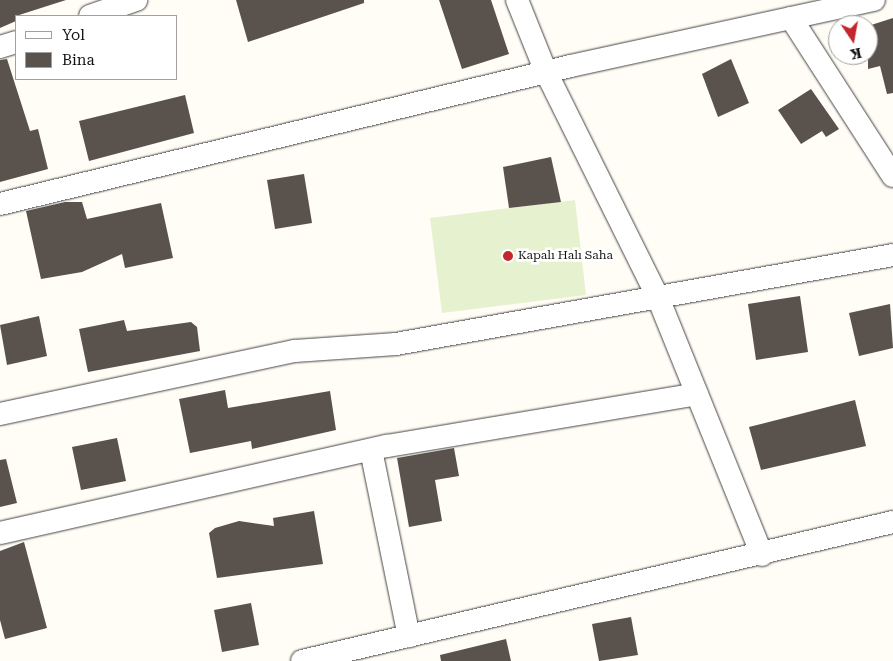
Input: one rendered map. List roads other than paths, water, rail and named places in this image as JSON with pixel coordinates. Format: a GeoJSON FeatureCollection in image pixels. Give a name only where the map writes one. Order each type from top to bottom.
{"type":"FeatureCollection","features":[{"type":"Feature","properties":{"kind":"street"},"geometry":{"type":"LineString","coordinates":[[93,15],[136,0]]}},
{"type":"Feature","properties":{"kind":"street"},"geometry":{"type":"LineString","coordinates":[[517,0],[546,72],[659,300],[762,555]]}},
{"type":"Feature","properties":{"kind":"street"},"geometry":{"type":"LineString","coordinates":[[0,204],[546,72],[874,0]]}},
{"type":"Feature","properties":{"kind":"street"},"geometry":{"type":"LineString","coordinates":[[792,18],[893,176]]}},
{"type":"Feature","properties":{"kind":"street"},"geometry":{"type":"LineString","coordinates":[[0,47],[15,42]]}},
{"type":"Feature","properties":{"kind":"street"},"geometry":{"type":"LineString","coordinates":[[0,414],[295,351],[396,344],[659,300],[893,255]]}},
{"type":"Feature","properties":{"kind":"street"},"geometry":{"type":"LineString","coordinates":[[0,533],[371,450],[697,394]]}},
{"type":"Feature","properties":{"kind":"street"},"geometry":{"type":"LineString","coordinates":[[371,450],[409,636]]}},
{"type":"Feature","properties":{"kind":"street"},"geometry":{"type":"LineString","coordinates":[[302,661],[762,555],[893,522]]}},
{"type":"Feature","properties":{"kind":"place","name":"Kapalı Halı Saha"},"geometry":{"type":"Point","coordinates":[508,256]}}]}
